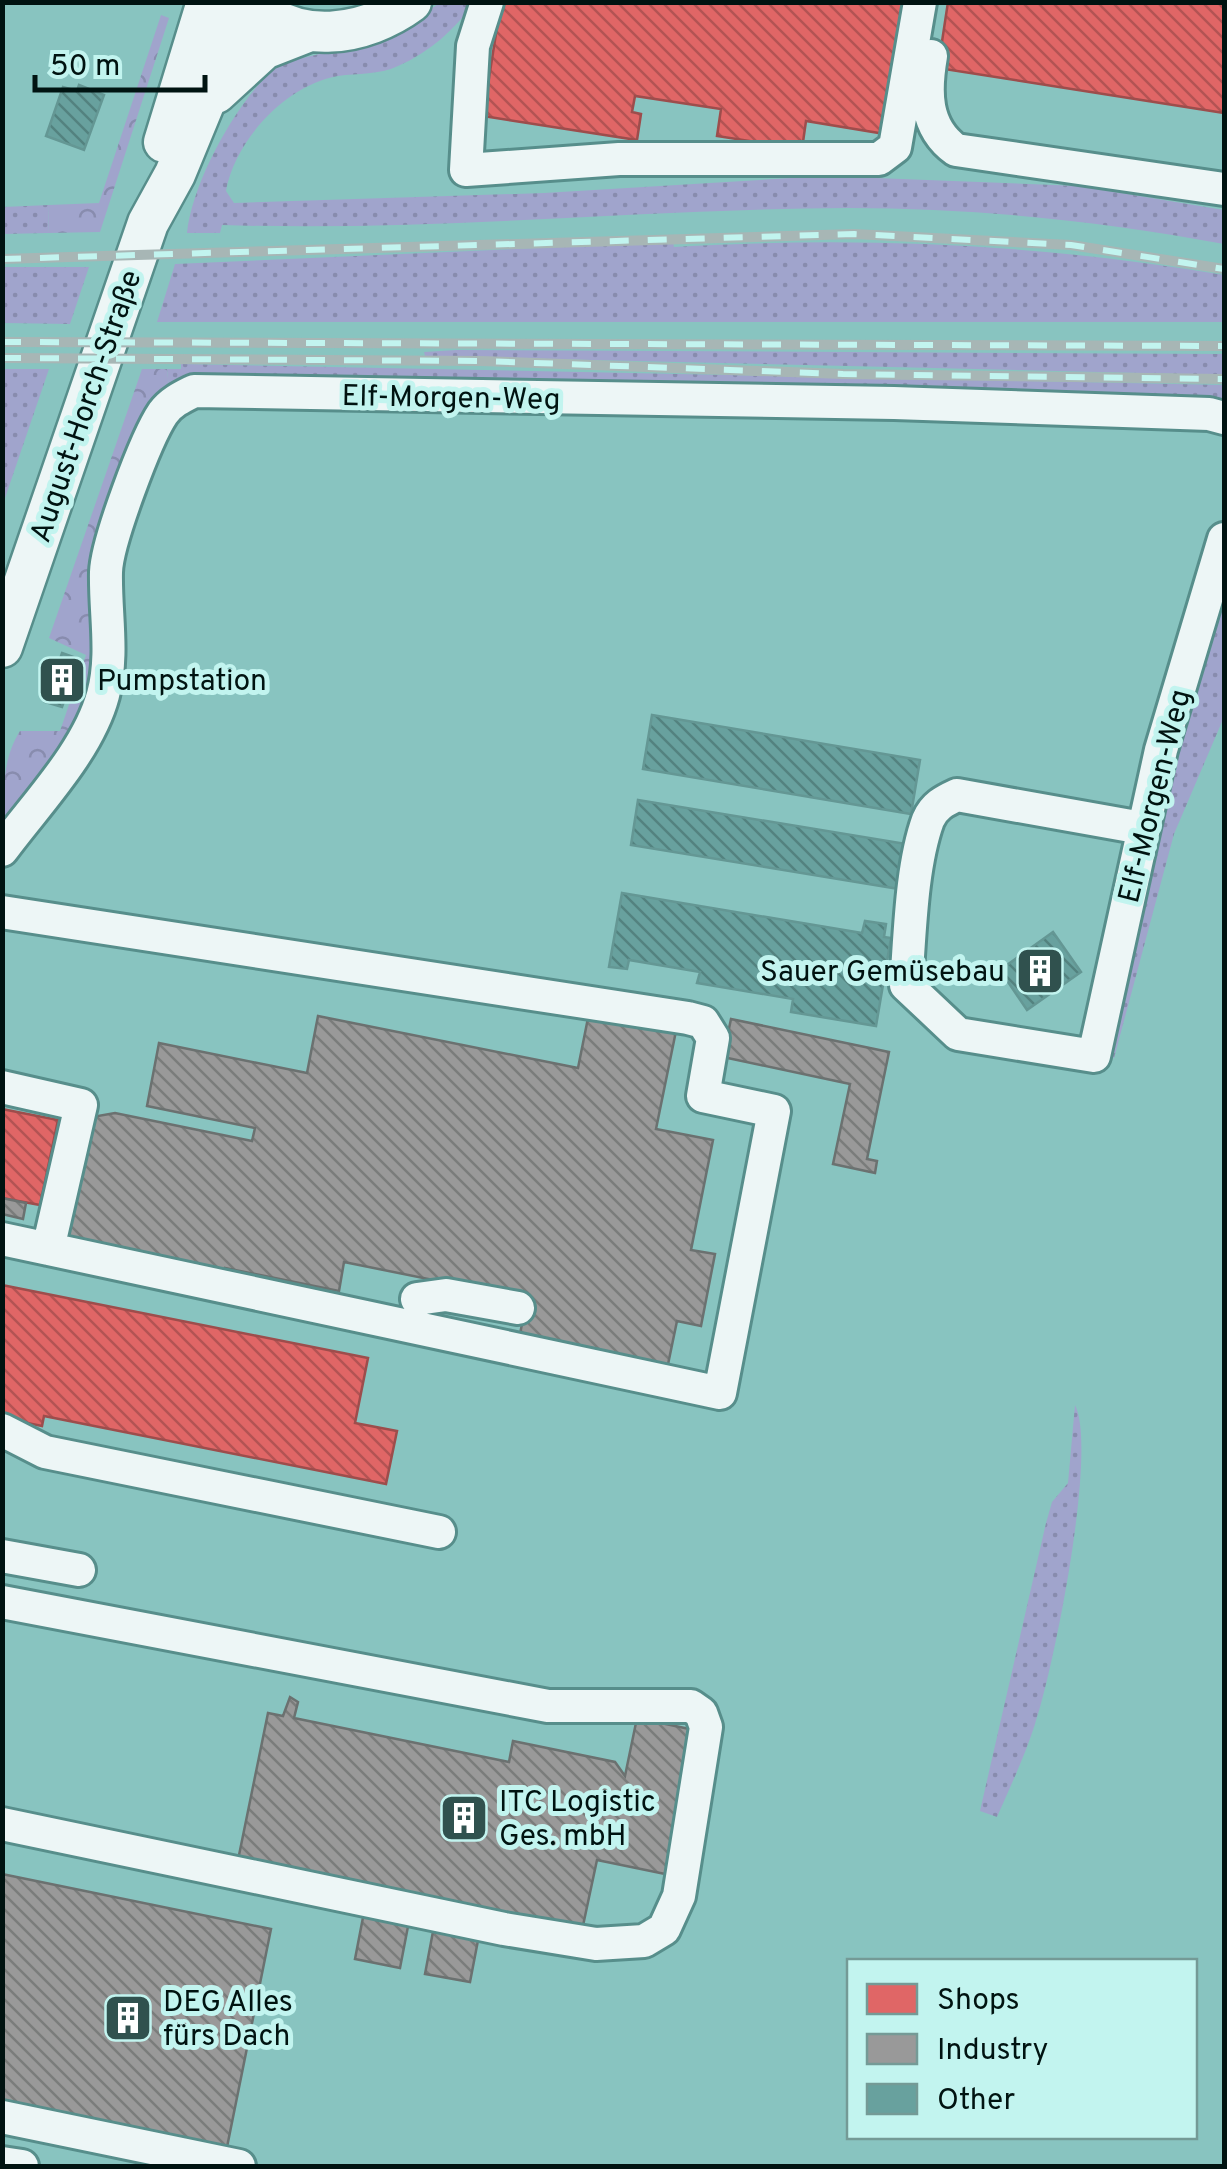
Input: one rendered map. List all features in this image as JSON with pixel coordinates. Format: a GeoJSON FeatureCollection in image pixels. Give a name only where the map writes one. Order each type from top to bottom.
{"type":"FeatureCollection","features":[{"type":"Feature","properties":{"kind":"main road","name":"August-Horch-Straße"},"geometry":{"type":"LineString","coordinates":[[148,223],[155,171],[207,2]]}},
{"type":"Feature","properties":{"kind":"main road","name":"August-Horch-Straße"},"geometry":{"type":"LineString","coordinates":[[2,647],[148,223],[175,174],[249,2]]}},
{"type":"Feature","properties":{"kind":"main road"},"geometry":{"type":"LineString","coordinates":[[249,2],[280,23],[319,17],[370,26],[411,2]]}},
{"type":"Feature","properties":{"kind":"main road"},"geometry":{"type":"LineString","coordinates":[[203,106],[264,50],[319,17],[355,2]]}},
{"type":"Feature","properties":{"kind":"lane"},"geometry":{"type":"LineString","coordinates":[[487,2],[473,46],[466,170],[619,160],[879,159],[895,146],[920,2]]}},
{"type":"Feature","properties":{"kind":"lane"},"geometry":{"type":"LineString","coordinates":[[940,2],[925,94],[944,142],[956,150],[1224,189]]}},
{"type":"Feature","properties":{"kind":"lane","name":"Elf-Morgen-Weg"},"geometry":{"type":"LineString","coordinates":[[2,850],[81,742],[103,698],[109,660],[106,569],[112,544],[154,428],[165,410],[194,391],[914,404],[1209,414],[1224,418]]}},
{"type":"Feature","properties":{"kind":"lane","name":"Elf-Morgen-Weg"},"geometry":{"type":"LineString","coordinates":[[1142,828],[957,795],[939,804],[928,820],[911,914],[906,985],[958,1034],[1094,1056],[1142,828],[1224,538]]}},
{"type":"Feature","properties":{"kind":"lane"},"geometry":{"type":"LineString","coordinates":[[2,912],[688,1018],[703,1022],[713,1038],[702,1096],[774,1111],[720,1394],[2,1239]]}},
{"type":"Feature","properties":{"kind":"lane"},"geometry":{"type":"LineString","coordinates":[[2,1086],[81,1105],[48,1249]]}},
{"type":"Feature","properties":{"kind":"lane"},"geometry":{"type":"LineString","coordinates":[[417,1299],[446,1295],[518,1308]]}},
{"type":"Feature","properties":{"kind":"lane"},"geometry":{"type":"LineString","coordinates":[[2,1430],[45,1452],[439,1532]]}},
{"type":"Feature","properties":{"kind":"lane"},"geometry":{"type":"LineString","coordinates":[[2,1556],[79,1570]]}},
{"type":"Feature","properties":{"kind":"lane"},"geometry":{"type":"LineString","coordinates":[[2,1602],[548,1706],[691,1706],[701,1712],[706,1726],[679,1896],[664,1930],[644,1941],[596,1944],[504,1930],[2,1824]]}},
{"type":"Feature","properties":{"kind":"lane"},"geometry":{"type":"LineString","coordinates":[[2,2118],[239,2166]]}},
{"type":"Feature","properties":{"kind":"lane"},"geometry":{"type":"LineString","coordinates":[[2,2163],[22,2166]]}},
{"type":"Feature","properties":{"kind":"green space"},"geometry":{"type":"Polygon","coordinates":[[[441,2],[474,3],[441,39],[421,54],[383,71],[319,81],[282,103],[266,118],[231,172],[226,191],[234,203],[544,193],[824,176],[1079,186],[1224,210],[1224,244],[1038,217],[849,208],[457,223],[222,225],[220,233],[187,233],[208,165],[235,117],[266,77],[282,63],[390,37],[441,2]]]}},
{"type":"Feature","properties":{"kind":"green space"},"geometry":{"type":"Polygon","coordinates":[[[161,15],[169,18],[100,232],[48,233],[49,205],[99,203],[161,15]]]}},
{"type":"Feature","properties":{"kind":"green space"},"geometry":{"type":"Polygon","coordinates":[[[49,205],[48,233],[3,234],[3,207],[49,205]]]}},
{"type":"Feature","properties":{"kind":"green space"},"geometry":{"type":"Polygon","coordinates":[[[673,242],[674,247],[813,242],[950,245],[1155,264],[1224,275],[1224,322],[157,322],[175,264],[673,242]]]}},
{"type":"Feature","properties":{"kind":"green space"},"geometry":{"type":"Polygon","coordinates":[[[3,267],[89,267],[70,324],[3,323],[3,267]]]}},
{"type":"Feature","properties":{"kind":"green space"},"geometry":{"type":"Polygon","coordinates":[[[424,352],[1224,354],[1224,375],[425,356],[424,352]]]}},
{"type":"Feature","properties":{"kind":"green space"},"geometry":{"type":"Polygon","coordinates":[[[181,364],[1224,385],[1224,408],[235,382],[221,375],[169,388],[167,369],[181,369],[181,364]]]}},
{"type":"Feature","properties":{"kind":"green space"},"geometry":{"type":"Polygon","coordinates":[[[2,369],[49,369],[3,504],[2,369]]]}},
{"type":"Feature","properties":{"kind":"green space"},"geometry":{"type":"Polygon","coordinates":[[[142,369],[167,369],[169,388],[155,408],[91,706],[3,841],[4,784],[14,743],[20,731],[60,731],[86,655],[49,638],[142,369]]]}},
{"type":"Feature","properties":{"kind":"green space"},"geometry":{"type":"Polygon","coordinates":[[[1224,563],[1224,717],[1174,834],[1114,1058],[1104,1054],[1114,993],[1224,563]]]}},
{"type":"Feature","properties":{"kind":"green space"},"geometry":{"type":"Polygon","coordinates":[[[1075,1405],[1081,1429],[1081,1467],[1062,1612],[1035,1724],[997,1817],[980,1811],[1046,1523],[1052,1502],[1068,1483],[1075,1405]]]}},
{"type":"Feature","properties":{"kind":"building: Shops"},"geometry":{"type":"Polygon","coordinates":[[[501,2],[907,2],[885,134],[806,121],[802,149],[717,136],[721,109],[635,96],[632,112],[641,114],[637,140],[483,116],[501,2]]]}},
{"type":"Feature","properties":{"kind":"building: Shops"},"geometry":{"type":"Polygon","coordinates":[[[948,2],[1224,2],[1224,113],[938,68],[948,2]]]}},
{"type":"Feature","properties":{"kind":"building: Shops"},"geometry":{"type":"Polygon","coordinates":[[[2,1109],[58,1120],[40,1205],[2,1198],[2,1109]]]}},
{"type":"Feature","properties":{"kind":"building: Shops"},"geometry":{"type":"Polygon","coordinates":[[[2,1285],[368,1358],[355,1423],[397,1431],[386,1484],[44,1416],[42,1426],[3,1418],[2,1285]]]}},
{"type":"Feature","properties":{"kind":"building: Industry"},"geometry":{"type":"Polygon","coordinates":[[[589,1013],[676,1031],[656,1129],[713,1140],[691,1250],[715,1254],[701,1326],[677,1321],[666,1374],[518,1344],[527,1299],[344,1262],[339,1291],[225,1268],[223,1280],[68,1239],[92,1117],[115,1113],[252,1141],[255,1128],[147,1106],[159,1043],[307,1073],[318,1016],[578,1068],[589,1013]]]}},
{"type":"Feature","properties":{"kind":"building: Industry"},"geometry":{"type":"Polygon","coordinates":[[[731,1019],[889,1052],[867,1159],[877,1161],[875,1173],[833,1164],[850,1084],[723,1057],[731,1019]]]}},
{"type":"Feature","properties":{"kind":"building: Industry"},"geometry":{"type":"Polygon","coordinates":[[[2,1198],[26,1203],[23,1219],[2,1214],[2,1198]]]}},
{"type":"Feature","properties":{"kind":"building: Industry","name":"ITC Logistic Ges. mbH"},"geometry":{"type":"Polygon","coordinates":[[[290,1697],[298,1702],[294,1718],[509,1762],[513,1741],[615,1762],[625,1776],[637,1718],[699,1731],[670,1875],[597,1860],[581,1935],[237,1865],[268,1713],[283,1716],[290,1697]]]}},
{"type":"Feature","properties":{"kind":"building: Industry","name":"DEG Alles fürs Dach"},"geometry":{"type":"Polygon","coordinates":[[[2,1874],[271,1929],[226,2152],[2,2107],[2,1874]]]}},
{"type":"Feature","properties":{"kind":"building: Industry"},"geometry":{"type":"Polygon","coordinates":[[[365,1907],[410,1916],[400,1968],[355,1959],[365,1907]]]}},
{"type":"Feature","properties":{"kind":"building: Industry"},"geometry":{"type":"Polygon","coordinates":[[[435,1921],[480,1930],[470,1982],[425,1974],[435,1921]]]}},
{"type":"Feature","properties":{"kind":"building: Other"},"geometry":{"type":"Polygon","coordinates":[[[79,85],[104,95],[84,150],[46,136],[63,87],[77,91],[79,85]]]}},
{"type":"Feature","properties":{"kind":"building: Other","name":"Pumpstation"},"geometry":{"type":"Polygon","coordinates":[[[62,653],[79,659],[62,707],[45,702],[62,653]]]}},
{"type":"Feature","properties":{"kind":"building: Other"},"geometry":{"type":"Polygon","coordinates":[[[652,715],[920,760],[911,814],[643,769],[652,715]]]}},
{"type":"Feature","properties":{"kind":"building: Other"},"geometry":{"type":"Polygon","coordinates":[[[638,800],[906,844],[899,889],[631,845],[638,800]]]}},
{"type":"Feature","properties":{"kind":"building: Other"},"geometry":{"type":"Polygon","coordinates":[[[622,893],[862,933],[865,921],[886,924],[884,937],[891,938],[876,1026],[791,1012],[793,999],[697,983],[700,972],[629,960],[627,969],[609,967],[622,893]]]}},
{"type":"Feature","properties":{"kind":"building: Other","name":"Sauer Gemüsebau"},"geometry":{"type":"Polygon","coordinates":[[[1053,932],[1081,972],[1027,1010],[1000,970],[1053,932]]]}},
{"type":"Feature","properties":{"kind":"railway"},"geometry":{"type":"LineString","coordinates":[[2,259],[854,234],[1071,245],[1224,269]]}},
{"type":"Feature","properties":{"kind":"railway"},"geometry":{"type":"LineString","coordinates":[[2,342],[1224,346]]}},
{"type":"Feature","properties":{"kind":"railway"},"geometry":{"type":"LineString","coordinates":[[2,358],[480,361],[843,374],[1224,379]]}},
{"type":"Feature","properties":{"kind":"place","name":"Pumpstation"},"geometry":{"type":"Point","coordinates":[62,680]}},
{"type":"Feature","properties":{"kind":"place","name":"Sauer Gemüsebau"},"geometry":{"type":"Point","coordinates":[1040,971]}},
{"type":"Feature","properties":{"kind":"place","name":"ITC Logistic Ges. mbH"},"geometry":{"type":"Point","coordinates":[464,1818]}},
{"type":"Feature","properties":{"kind":"place","name":"DEG Alles fürs Dach"},"geometry":{"type":"Point","coordinates":[128,2018]}}]}
